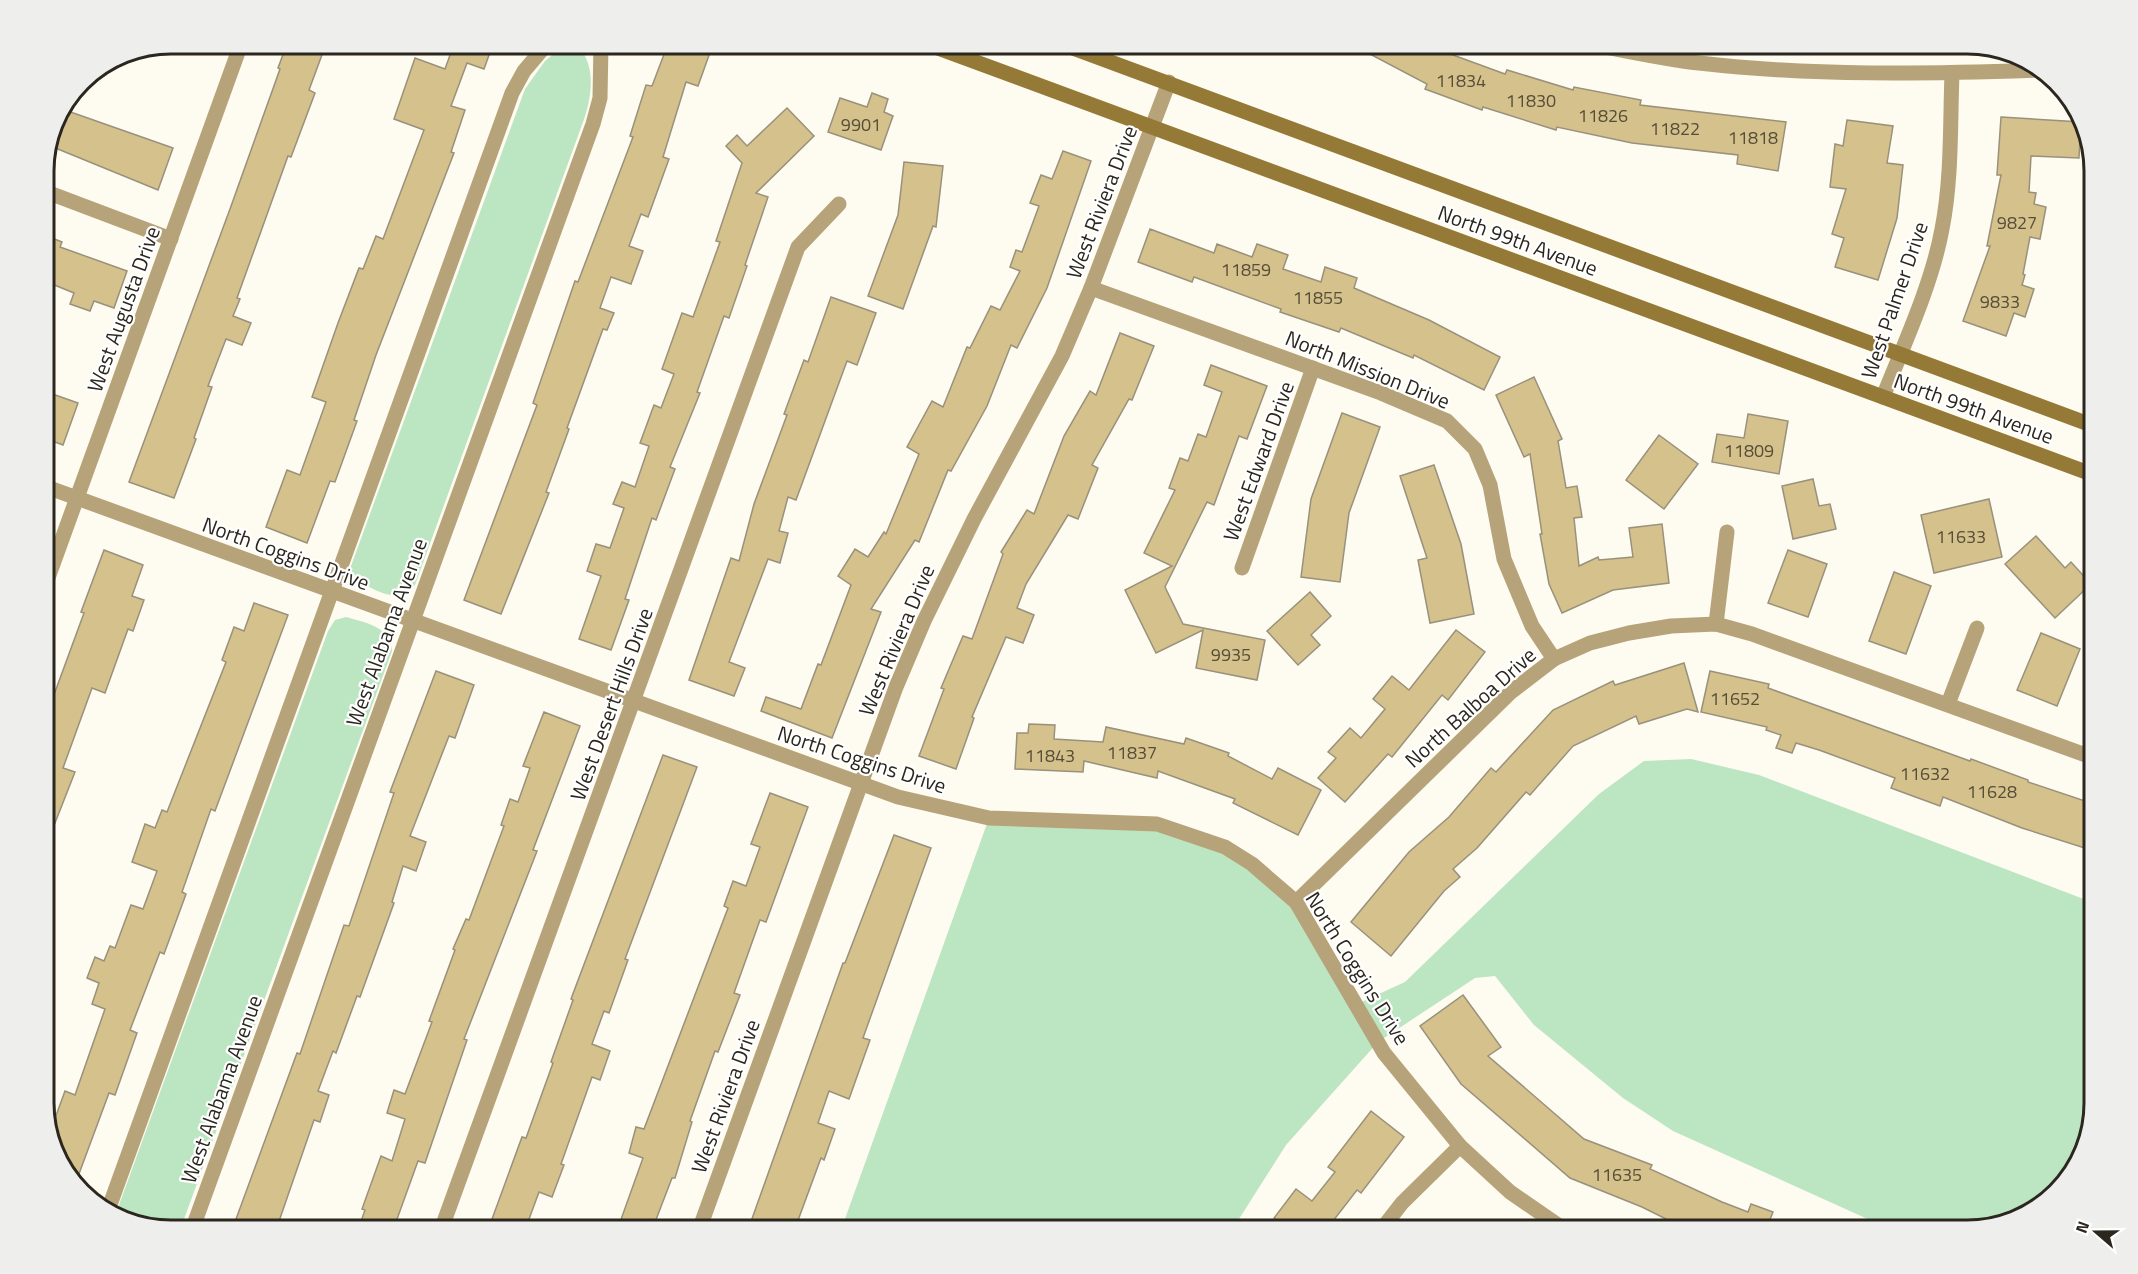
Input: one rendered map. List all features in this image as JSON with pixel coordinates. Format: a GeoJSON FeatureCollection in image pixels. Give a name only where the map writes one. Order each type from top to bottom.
{"type":"FeatureCollection","features":[{"type":"Feature","properties":{"kind":"main road","name":"North 99th Avenue"},"geometry":{"type":"LineString","coordinates":[[954,54],[2084,471]]}},
{"type":"Feature","properties":{"kind":"main road","name":"North 99th Avenue"},"geometry":{"type":"LineString","coordinates":[[1090,54],[2084,422]]}},
{"type":"Feature","properties":{"kind":"street","name":"West Augusta Drive"},"geometry":{"type":"LineString","coordinates":[[54,561],[237,54]]}},
{"type":"Feature","properties":{"kind":"street"},"geometry":{"type":"LineString","coordinates":[[111,1203],[512,93],[524,71],[538,54]]}},
{"type":"Feature","properties":{"kind":"street","name":"West Alabama Avenue"},"geometry":{"type":"LineString","coordinates":[[196,1220],[592,124],[600,98],[601,54]]}},
{"type":"Feature","properties":{"kind":"street"},"geometry":{"type":"LineString","coordinates":[[1646,54],[1696,63],[1864,73],[2027,70]]}},
{"type":"Feature","properties":{"kind":"street","name":"West Palmer Drive"},"geometry":{"type":"LineString","coordinates":[[1883,397],[1932,266],[1942,230],[1948,192],[1952,73]]}},
{"type":"Feature","properties":{"kind":"street","name":"West Riviera Drive"},"geometry":{"type":"LineString","coordinates":[[703,1220],[859,783],[924,621],[974,519],[1062,356],[1091,288],[1169,82]]}},
{"type":"Feature","properties":{"kind":"street"},"geometry":{"type":"LineString","coordinates":[[54,194],[171,239]]}},
{"type":"Feature","properties":{"kind":"street","name":"West Desert Hills Drive"},"geometry":{"type":"LineString","coordinates":[[445,1220],[635,702],[798,247],[839,204]]}},
{"type":"Feature","properties":{"kind":"street","name":"North Mission Drive"},"geometry":{"type":"LineString","coordinates":[[1091,288],[1381,393],[1447,421],[1475,449],[1490,485],[1504,559],[1532,626],[1554,659]]}},
{"type":"Feature","properties":{"kind":"street","name":"West Edward Drive"},"geometry":{"type":"LineString","coordinates":[[1242,568],[1313,368]]}},
{"type":"Feature","properties":{"kind":"street","name":"North Coggins Drive"},"geometry":{"type":"LineString","coordinates":[[54,490],[859,783],[933,807],[989,818],[1157,824],[1225,847],[1252,864],[1296,902],[1384,1053],[1460,1146],[1510,1192],[1551,1220]]}},
{"type":"Feature","properties":{"kind":"street"},"geometry":{"type":"LineString","coordinates":[[1716,624],[1727,532]]}},
{"type":"Feature","properties":{"kind":"street","name":"North Balboa Drive"},"geometry":{"type":"LineString","coordinates":[[1296,902],[1511,692],[1554,659],[1590,643],[1629,633],[1716,624],[1752,634],[2084,754]]}},
{"type":"Feature","properties":{"kind":"street"},"geometry":{"type":"LineString","coordinates":[[1948,704],[1977,628]]}},
{"type":"Feature","properties":{"kind":"street"},"geometry":{"type":"LineString","coordinates":[[1389,1220],[1402,1203],[1460,1146]]}},
{"type":"Feature","properties":{"kind":"green space"},"geometry":{"type":"Polygon","coordinates":[[[554,54],[584,54],[589,67],[591,86],[583,122],[415,585],[403,595],[381,592],[361,581],[351,571],[351,566],[525,89],[545,61],[554,54]]]}},
{"type":"Feature","properties":{"kind":"green space"},"geometry":{"type":"Polygon","coordinates":[[[346,617],[376,627],[387,636],[392,651],[184,1220],[140,1216],[118,1207],[328,631],[335,620],[346,617]]]}},
{"type":"Feature","properties":{"kind":"green space"},"geometry":{"type":"Polygon","coordinates":[[[1691,759],[1759,775],[2084,899],[2083,1119],[2075,1148],[2068,1162],[2050,1186],[2026,1204],[2012,1211],[1983,1219],[1870,1220],[1673,1131],[1623,1098],[1534,1025],[1495,976],[1475,978],[1378,1042],[1286,1145],[1238,1220],[845,1220],[989,818],[1115,821],[1225,847],[1296,902],[1357,1004],[1405,982],[1599,794],[1644,761],[1691,759]]]}},
{"type":"Feature","properties":{"kind":"building"},"geometry":{"type":"Polygon","coordinates":[[[283,54],[322,54],[309,90],[315,93],[291,157],[288,156],[237,298],[240,299],[233,316],[251,323],[242,345],[226,339],[208,386],[212,387],[194,438],[196,439],[174,498],[129,482],[230,209],[280,69],[278,68],[283,54]]]}},
{"type":"Feature","properties":{"kind":"building"},"geometry":{"type":"Polygon","coordinates":[[[450,54],[489,54],[484,69],[467,63],[451,106],[465,110],[451,152],[454,153],[376,355],[354,420],[357,421],[335,482],[330,481],[307,543],[266,527],[287,470],[300,475],[326,402],[312,397],[338,323],[359,268],[363,269],[376,236],[383,239],[424,130],[394,119],[415,58],[445,69],[450,54]]]}},
{"type":"Feature","properties":{"kind":"building"},"geometry":{"type":"Polygon","coordinates":[[[664,54],[709,54],[698,86],[686,82],[663,157],[669,159],[648,217],[641,214],[629,246],[643,251],[631,284],[611,277],[600,308],[614,313],[607,330],[603,329],[567,428],[569,429],[546,492],[549,493],[501,614],[464,600],[537,405],[533,403],[575,281],[578,282],[633,137],[630,136],[646,85],[652,86],[664,54]]]}},
{"type":"Feature","properties":{"kind":"building"},"geometry":{"type":"Polygon","coordinates":[[[1370,54],[1450,54],[1505,74],[1507,70],[1573,90],[1574,87],[1641,100],[1640,105],[1786,122],[1778,171],[1737,164],[1738,155],[1632,143],[1557,127],[1556,130],[1483,107],[1482,110],[1425,89],[1427,84],[1370,54]]]}},
{"type":"Feature","properties":{"kind":"building"},"geometry":{"type":"Polygon","coordinates":[[[872,93],[888,99],[884,112],[893,116],[881,150],[828,132],[840,98],[867,107],[872,93]]]}},
{"type":"Feature","properties":{"kind":"building"},"geometry":{"type":"Polygon","coordinates":[[[787,108],[814,136],[756,193],[768,197],[745,265],[747,266],[729,318],[724,316],[697,392],[700,393],[670,467],[675,469],[656,520],[652,518],[625,599],[629,600],[611,650],[579,639],[601,576],[587,571],[596,544],[610,548],[624,508],[613,504],[622,482],[635,487],[649,446],[640,443],[654,405],[661,408],[674,374],[662,369],[682,313],[693,317],[720,242],[716,241],[742,163],[726,146],[737,135],[747,146],[787,108]]]}},
{"type":"Feature","properties":{"kind":"building"},"geometry":{"type":"Polygon","coordinates":[[[70,112],[173,148],[158,190],[56,148],[63,126],[70,112]]]}},
{"type":"Feature","properties":{"kind":"building"},"geometry":{"type":"Polygon","coordinates":[[[2001,117],[2073,121],[2080,140],[2079,158],[2031,156],[2029,192],[2036,193],[2034,204],[2046,207],[2040,239],[2030,237],[2023,274],[2025,275],[2022,285],[2034,289],[2025,317],[2014,313],[2006,336],[1963,321],[1990,246],[1987,246],[2001,175],[1997,175],[2001,117]]]}},
{"type":"Feature","properties":{"kind":"building"},"geometry":{"type":"Polygon","coordinates":[[[1847,120],[1893,126],[1887,163],[1903,165],[1897,218],[1878,280],[1835,267],[1844,238],[1832,234],[1846,189],[1830,187],[1835,144],[1843,146],[1847,120]]]}},
{"type":"Feature","properties":{"kind":"building"},"geometry":{"type":"Polygon","coordinates":[[[1063,151],[1091,161],[1047,288],[1017,348],[1011,345],[987,406],[951,471],[948,470],[919,542],[915,540],[871,609],[881,612],[832,738],[761,711],[766,697],[801,709],[818,664],[821,665],[851,585],[838,576],[855,549],[868,557],[884,532],[886,534],[919,454],[907,447],[932,401],[943,407],[967,347],[970,348],[991,306],[1000,310],[1020,271],[1010,267],[1016,250],[1022,252],[1039,206],[1030,203],[1041,175],[1052,179],[1063,151]]]}},
{"type":"Feature","properties":{"kind":"building"},"geometry":{"type":"Polygon","coordinates":[[[904,162],[943,166],[936,227],[933,226],[903,309],[868,296],[898,215],[904,162]]]}},
{"type":"Feature","properties":{"kind":"building"},"geometry":{"type":"Polygon","coordinates":[[[1150,229],[1214,253],[1217,244],[1252,257],[1257,244],[1288,255],[1283,269],[1321,282],[1325,267],[1357,278],[1354,288],[1429,320],[1500,357],[1484,390],[1414,355],[1413,358],[1341,328],[1339,332],[1280,312],[1281,309],[1194,277],[1192,282],[1138,262],[1150,229]]]}},
{"type":"Feature","properties":{"kind":"building"},"geometry":{"type":"Polygon","coordinates":[[[54,239],[62,242],[60,247],[127,271],[114,308],[94,301],[90,311],[70,304],[74,293],[54,285],[54,239]]]}},
{"type":"Feature","properties":{"kind":"building"},"geometry":{"type":"Polygon","coordinates":[[[831,297],[876,313],[857,365],[847,361],[796,500],[788,497],[779,531],[788,533],[780,563],[768,559],[729,662],[745,668],[734,696],[689,680],[731,558],[739,561],[754,504],[787,415],[784,414],[804,360],[808,362],[831,297]]]}},
{"type":"Feature","properties":{"kind":"building"},"geometry":{"type":"Polygon","coordinates":[[[1120,333],[1154,346],[1132,400],[1129,399],[1092,465],[1098,468],[1078,519],[1068,515],[1026,584],[1017,608],[1034,615],[1023,643],[1006,637],[972,717],[974,718],[956,769],[919,756],[944,689],[941,688],[963,636],[972,639],[1003,554],[1001,552],[1027,510],[1034,514],[1064,436],[1090,391],[1096,395],[1120,333]]]}},
{"type":"Feature","properties":{"kind":"building"},"geometry":{"type":"Polygon","coordinates":[[[1211,365],[1267,386],[1247,439],[1239,436],[1214,505],[1207,502],[1165,587],[1183,624],[1265,640],[1257,680],[1196,668],[1203,630],[1156,653],[1125,590],[1172,566],[1144,553],[1175,490],[1169,488],[1180,458],[1188,461],[1198,434],[1206,437],[1222,392],[1204,385],[1211,365]]]}},
{"type":"Feature","properties":{"kind":"building"},"geometry":{"type":"Polygon","coordinates":[[[1534,377],[1562,439],[1558,441],[1566,488],[1577,486],[1582,517],[1574,518],[1579,566],[1598,557],[1599,560],[1633,557],[1629,528],[1662,524],[1669,583],[1613,590],[1562,613],[1549,584],[1530,454],[1524,457],[1496,395],[1534,377]]]}},
{"type":"Feature","properties":{"kind":"building"},"geometry":{"type":"Polygon","coordinates":[[[54,395],[78,403],[63,445],[54,442],[54,395]]]}},
{"type":"Feature","properties":{"kind":"building"},"geometry":{"type":"Polygon","coordinates":[[[1342,413],[1380,427],[1349,513],[1340,582],[1301,577],[1311,499],[1342,413]]]}},
{"type":"Feature","properties":{"kind":"building"},"geometry":{"type":"Polygon","coordinates":[[[1748,414],[1788,421],[1779,474],[1712,462],[1717,434],[1744,438],[1748,414]]]}},
{"type":"Feature","properties":{"kind":"building"},"geometry":{"type":"Polygon","coordinates":[[[1659,435],[1698,464],[1664,509],[1626,480],[1659,435]]]}},
{"type":"Feature","properties":{"kind":"building"},"geometry":{"type":"Polygon","coordinates":[[[1434,465],[1461,544],[1474,614],[1430,623],[1418,560],[1427,558],[1400,476],[1434,465]]]}},
{"type":"Feature","properties":{"kind":"building"},"geometry":{"type":"Polygon","coordinates":[[[1813,479],[1819,506],[1830,504],[1836,529],[1793,539],[1782,486],[1813,479]]]}},
{"type":"Feature","properties":{"kind":"building"},"geometry":{"type":"Polygon","coordinates":[[[1989,499],[2002,557],[1934,573],[1921,515],[1989,499]]]}},
{"type":"Feature","properties":{"kind":"building"},"geometry":{"type":"Polygon","coordinates":[[[2036,536],[2065,568],[2071,562],[2084,576],[2084,591],[2055,618],[2005,564],[2036,536]]]}},
{"type":"Feature","properties":{"kind":"building"},"geometry":{"type":"Polygon","coordinates":[[[104,550],[143,565],[132,596],[144,600],[133,631],[128,629],[105,693],[92,688],[63,768],[75,772],[54,826],[54,695],[84,613],[81,612],[104,550]]]}},
{"type":"Feature","properties":{"kind":"building"},"geometry":{"type":"Polygon","coordinates":[[[1788,550],[1827,564],[1808,617],[1768,603],[1788,550]]]}},
{"type":"Feature","properties":{"kind":"building"},"geometry":{"type":"Polygon","coordinates":[[[1894,572],[1931,586],[1906,654],[1869,641],[1894,572]]]}},
{"type":"Feature","properties":{"kind":"building"},"geometry":{"type":"Polygon","coordinates":[[[1310,592],[1331,616],[1311,635],[1320,645],[1298,665],[1267,631],[1310,592]]]}},
{"type":"Feature","properties":{"kind":"building"},"geometry":{"type":"Polygon","coordinates":[[[254,603],[288,615],[215,811],[211,809],[182,892],[186,894],[164,954],[160,952],[130,1030],[137,1033],[115,1095],[109,1093],[79,1174],[60,1141],[55,1118],[65,1091],[75,1095],[105,1009],[92,1004],[99,983],[87,978],[95,957],[104,961],[110,946],[115,948],[131,905],[143,909],[157,871],[132,862],[145,824],[155,828],[162,810],[167,812],[226,662],[222,660],[234,627],[244,631],[254,603]]]}},
{"type":"Feature","properties":{"kind":"building"},"geometry":{"type":"Polygon","coordinates":[[[1456,630],[1485,652],[1448,700],[1442,695],[1392,757],[1388,754],[1345,802],[1318,778],[1336,758],[1328,752],[1350,728],[1361,738],[1385,709],[1373,699],[1392,676],[1409,690],[1456,630]]]}},
{"type":"Feature","properties":{"kind":"building"},"geometry":{"type":"Polygon","coordinates":[[[2041,633],[2080,649],[2057,706],[2017,690],[2041,633]]]}},
{"type":"Feature","properties":{"kind":"building"},"geometry":{"type":"Polygon","coordinates":[[[1684,663],[1698,712],[1687,709],[1639,724],[1636,716],[1573,746],[1530,795],[1526,792],[1477,848],[1453,869],[1460,877],[1444,891],[1391,956],[1351,922],[1409,852],[1449,817],[1491,768],[1496,772],[1553,710],[1613,681],[1615,685],[1684,663]]]}},
{"type":"Feature","properties":{"kind":"building"},"geometry":{"type":"Polygon","coordinates":[[[436,671],[474,685],[455,738],[449,736],[410,836],[426,842],[416,871],[403,866],[392,902],[394,903],[360,997],[357,996],[336,1053],[333,1051],[318,1091],[329,1095],[320,1122],[314,1120],[279,1220],[236,1220],[297,1053],[300,1054],[344,925],[349,926],[394,793],[390,792],[436,671]]]}},
{"type":"Feature","properties":{"kind":"building"},"geometry":{"type":"Polygon","coordinates":[[[1710,671],[1769,684],[1768,688],[2084,801],[2084,848],[2022,828],[1943,797],[1940,806],[1891,788],[1895,778],[1819,750],[1796,743],[1792,753],[1776,748],[1781,735],[1766,730],[1767,727],[1701,712],[1710,671]]]}},
{"type":"Feature","properties":{"kind":"building"},"geometry":{"type":"Polygon","coordinates":[[[544,712],[580,726],[533,850],[537,851],[464,1039],[467,1040],[425,1163],[418,1161],[397,1220],[362,1220],[365,1210],[362,1209],[381,1156],[392,1161],[405,1119],[387,1113],[394,1090],[405,1094],[432,1022],[429,1021],[455,950],[453,949],[466,919],[469,920],[504,826],[501,825],[510,799],[518,802],[530,768],[523,766],[544,712]]]}},
{"type":"Feature","properties":{"kind":"building"},"geometry":{"type":"Polygon","coordinates":[[[1029,724],[1055,725],[1054,739],[1103,742],[1106,727],[1184,744],[1186,738],[1229,753],[1228,756],[1272,779],[1278,768],[1321,790],[1298,835],[1233,803],[1235,799],[1158,771],[1157,778],[1084,761],[1083,772],[1015,769],[1017,733],[1028,733],[1029,724]]]}},
{"type":"Feature","properties":{"kind":"building"},"geometry":{"type":"Polygon","coordinates":[[[663,755],[697,767],[625,959],[628,960],[609,1013],[604,1011],[592,1044],[610,1051],[600,1080],[592,1077],[561,1164],[564,1165],[552,1197],[539,1192],[529,1220],[492,1220],[522,1137],[526,1138],[553,1063],[551,1062],[573,1000],[571,999],[663,755]]]}},
{"type":"Feature","properties":{"kind":"building"},"geometry":{"type":"Polygon","coordinates":[[[770,793],[808,807],[766,922],[760,920],[734,993],[740,995],[718,1052],[715,1051],[690,1121],[692,1122],[675,1178],[672,1178],[656,1220],[621,1220],[643,1158],[629,1153],[636,1127],[644,1129],[728,908],[724,906],[733,881],[746,886],[760,847],[751,844],[770,793]]]}},
{"type":"Feature","properties":{"kind":"building"},"geometry":{"type":"Polygon","coordinates":[[[894,835],[931,848],[863,1038],[870,1040],[849,1099],[829,1091],[818,1123],[835,1129],[824,1160],[821,1158],[798,1220],[752,1220],[843,963],[845,963],[894,835]]]}},
{"type":"Feature","properties":{"kind":"building"},"geometry":{"type":"Polygon","coordinates":[[[1463,995],[1501,1047],[1488,1056],[1584,1139],[1652,1165],[1650,1169],[1722,1202],[1748,1212],[1751,1204],[1773,1212],[1770,1220],[1668,1220],[1570,1178],[1461,1084],[1420,1026],[1463,995]]]}},
{"type":"Feature","properties":{"kind":"building"},"geometry":{"type":"Polygon","coordinates":[[[1371,1111],[1404,1137],[1361,1193],[1357,1190],[1334,1220],[1277,1220],[1274,1218],[1296,1189],[1312,1201],[1335,1172],[1328,1167],[1371,1111]]]}}]}
